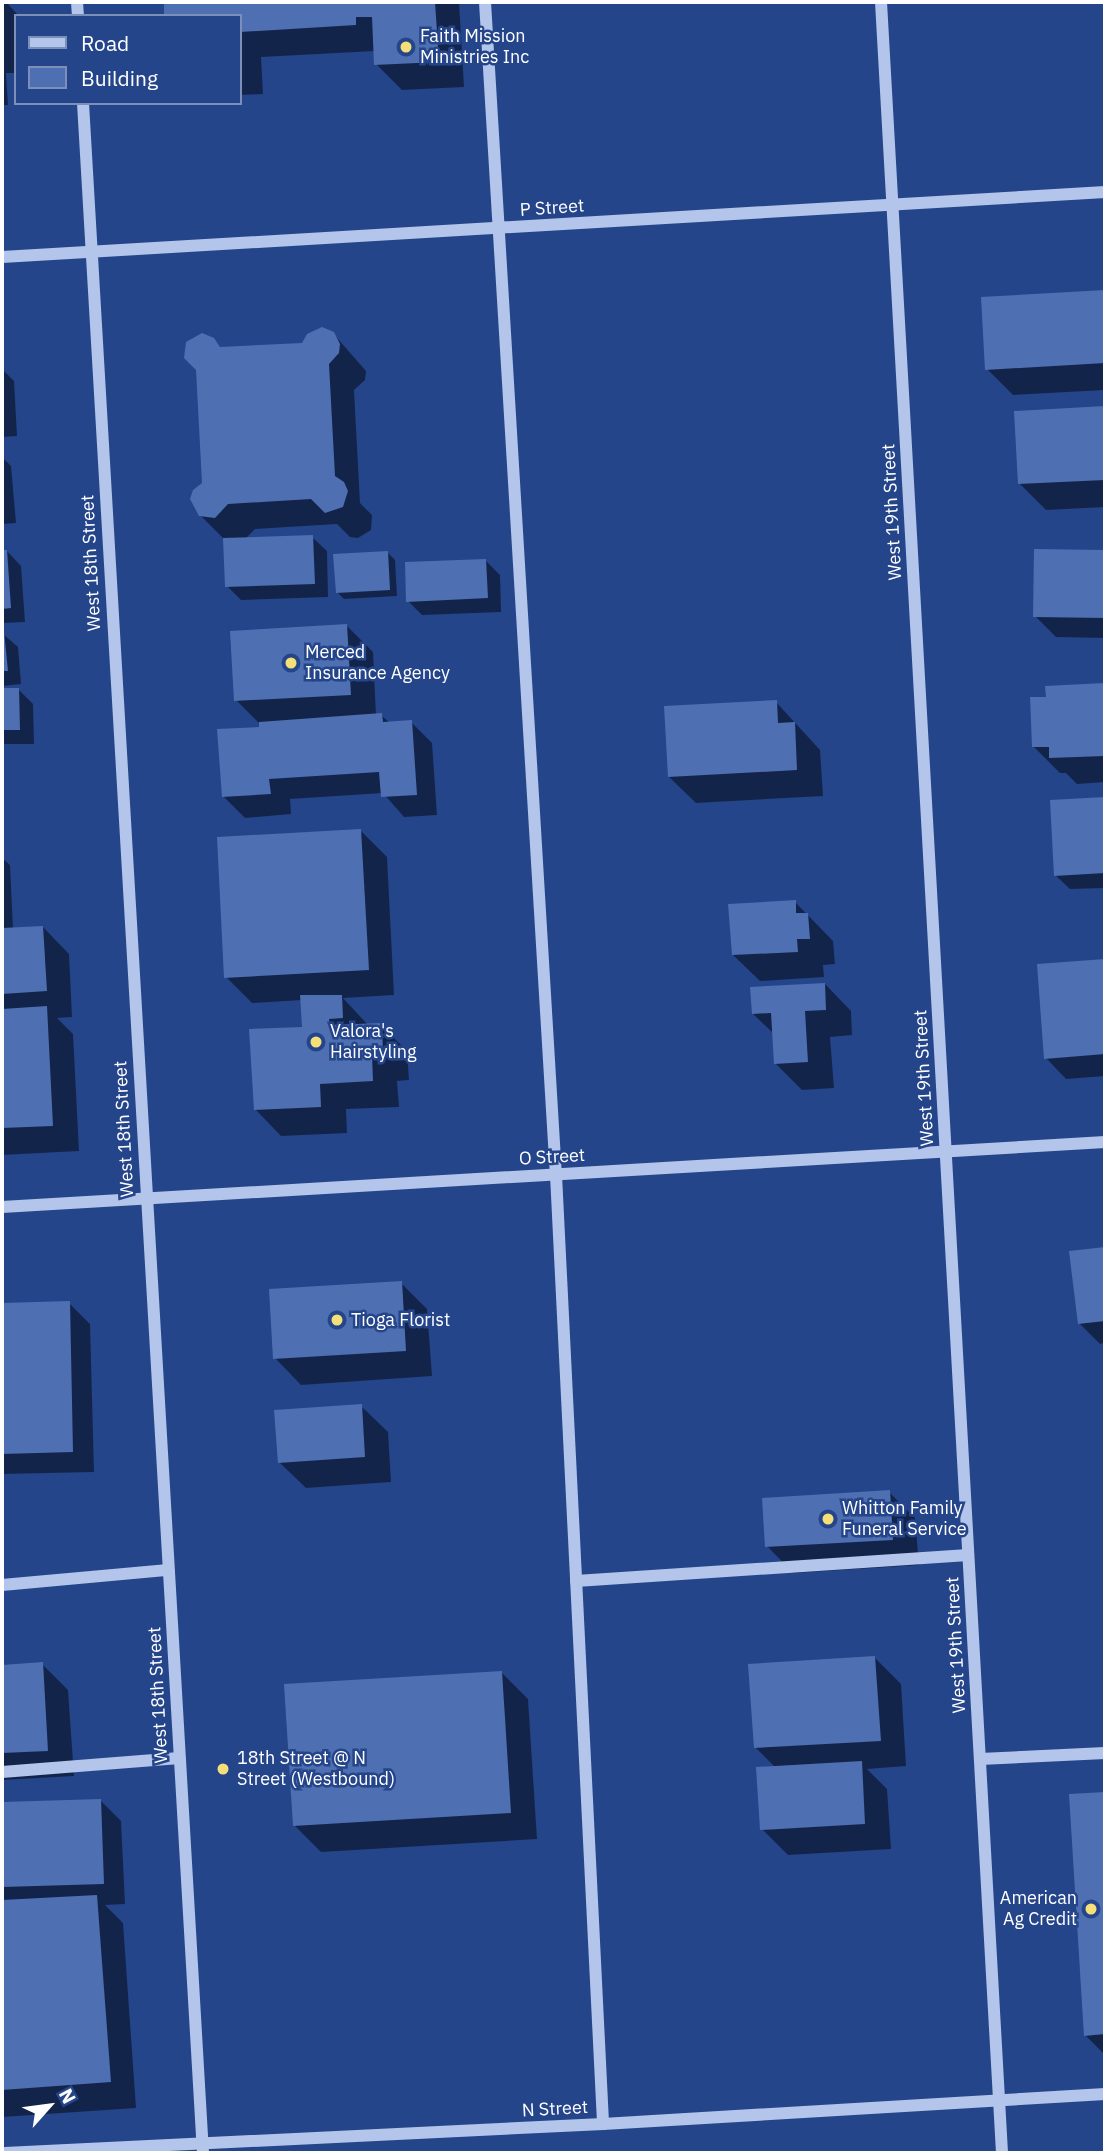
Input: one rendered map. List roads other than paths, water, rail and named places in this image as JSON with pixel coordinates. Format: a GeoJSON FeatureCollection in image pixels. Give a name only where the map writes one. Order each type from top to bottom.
{"type":"FeatureCollection","features":[{"type":"Feature","properties":{"kind":"street"},"geometry":{"type":"LineString","coordinates":[[485,2],[556,1175],[603,2124]]}},
{"type":"Feature","properties":{"kind":"street","name":"West 19th Street"},"geometry":{"type":"LineString","coordinates":[[881,2],[1002,2153]]}},
{"type":"Feature","properties":{"kind":"street","name":"West 18th Street"},"geometry":{"type":"LineString","coordinates":[[83,105],[203,2149]]}},
{"type":"Feature","properties":{"kind":"street","name":"P Street"},"geometry":{"type":"LineString","coordinates":[[2,257],[1105,192]]}},
{"type":"Feature","properties":{"kind":"street","name":"O Street"},"geometry":{"type":"LineString","coordinates":[[2,1207],[1105,1142]]}},
{"type":"Feature","properties":{"kind":"street"},"geometry":{"type":"LineString","coordinates":[[576,1581],[968,1555]]}},
{"type":"Feature","properties":{"kind":"street"},"geometry":{"type":"LineString","coordinates":[[2,1585],[168,1570]]}},
{"type":"Feature","properties":{"kind":"street"},"geometry":{"type":"LineString","coordinates":[[980,1759],[1105,1753]]}},
{"type":"Feature","properties":{"kind":"street"},"geometry":{"type":"LineString","coordinates":[[2,1772],[179,1758]]}},
{"type":"Feature","properties":{"kind":"street","name":"N Street"},"geometry":{"type":"LineString","coordinates":[[5,2153],[203,2149],[1105,2094]]}},
{"type":"Feature","properties":{"kind":"place","name":"Faith Mission Ministries Inc"},"geometry":{"type":"Point","coordinates":[406,47]}},
{"type":"Feature","properties":{"kind":"place","name":"Merced Insurance Agency"},"geometry":{"type":"Point","coordinates":[291,663]}},
{"type":"Feature","properties":{"kind":"place","name":"Valora's Hairstyling"},"geometry":{"type":"Point","coordinates":[316,1042]}},
{"type":"Feature","properties":{"kind":"place","name":"Tioga Florist"},"geometry":{"type":"Point","coordinates":[337,1320]}},
{"type":"Feature","properties":{"kind":"place","name":"Whitton Family Funeral Service"},"geometry":{"type":"Point","coordinates":[828,1519]}},
{"type":"Feature","properties":{"kind":"place","name":"18th Street @ N Street (Westbound)"},"geometry":{"type":"Point","coordinates":[223,1769]}},
{"type":"Feature","properties":{"kind":"place","name":"American Ag Credit"},"geometry":{"type":"Point","coordinates":[1091,1909]}}]}
